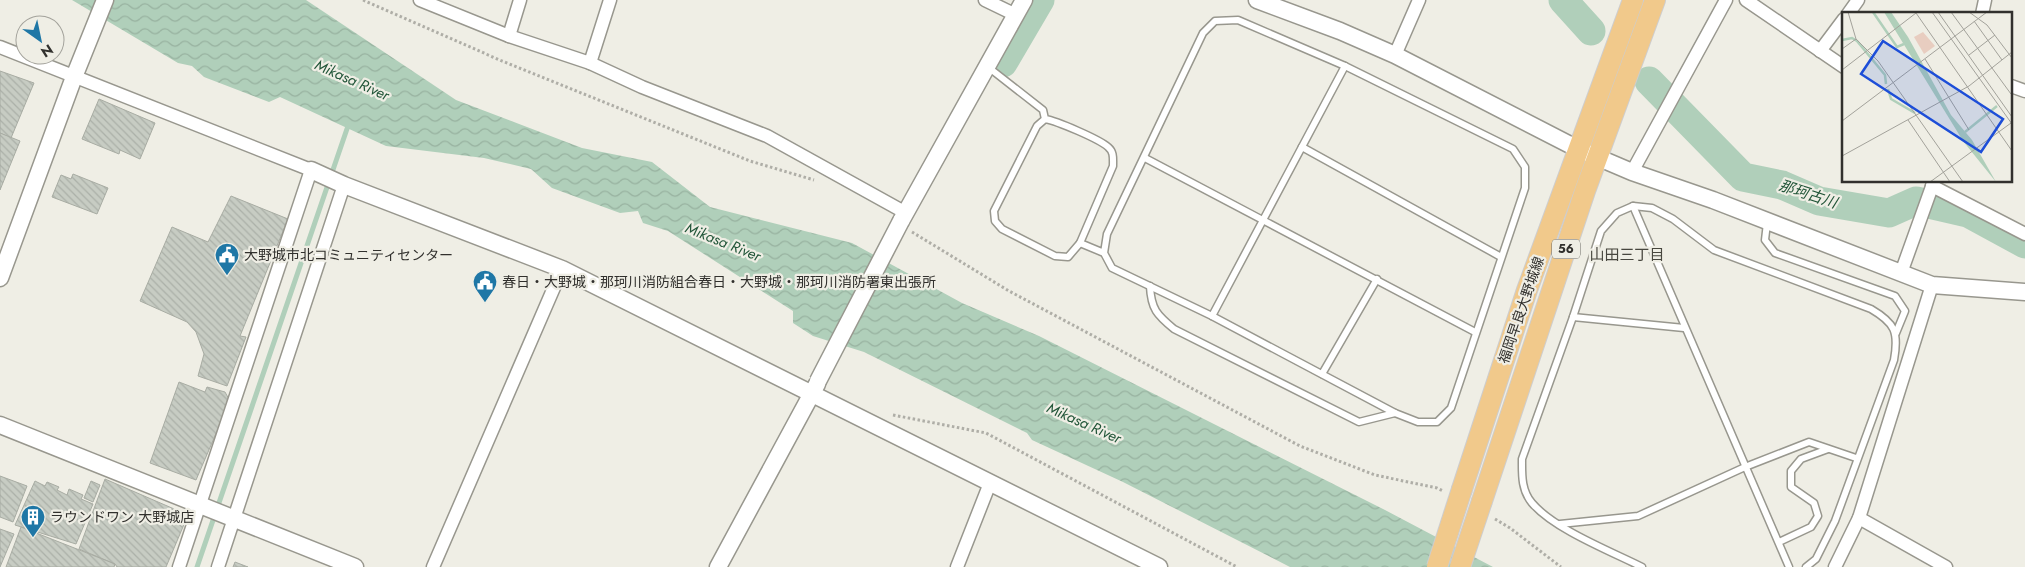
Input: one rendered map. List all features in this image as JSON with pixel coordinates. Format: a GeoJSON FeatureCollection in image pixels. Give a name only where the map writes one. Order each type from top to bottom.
{"type":"FeatureCollection","features":[{"type":"Feature","properties":{"kind":"main road","name":"福岡早良大野城線"},"geometry":{"type":"LineString","coordinates":[[1437,567],[1454,491],[1633,0]]}},
{"type":"Feature","properties":{"kind":"main road","name":"福岡早良大野城線"},"geometry":{"type":"LineString","coordinates":[[1460,567],[1597,158],[1655,0]]}},
{"type":"Feature","properties":{"kind":"street"},"geometry":{"type":"LineString","coordinates":[[0,278],[74,77],[105,0]]}},
{"type":"Feature","properties":{"kind":"street"},"geometry":{"type":"LineString","coordinates":[[509,36],[520,0]]}},
{"type":"Feature","properties":{"kind":"street"},"geometry":{"type":"LineString","coordinates":[[590,63],[610,0]]}},
{"type":"Feature","properties":{"kind":"street"},"geometry":{"type":"LineString","coordinates":[[985,0],[1016,16]]}},
{"type":"Feature","properties":{"kind":"street"},"geometry":{"type":"LineString","coordinates":[[718,567],[1024,0]]}},
{"type":"Feature","properties":{"kind":"street"},"geometry":{"type":"LineString","coordinates":[[1257,0],[1340,31],[1395,55],[1578,149],[1632,172],[1767,221],[1932,285],[2025,292]]}},
{"type":"Feature","properties":{"kind":"street"},"geometry":{"type":"LineString","coordinates":[[1395,55],[1419,0]]}},
{"type":"Feature","properties":{"kind":"street"},"geometry":{"type":"LineString","coordinates":[[1632,172],[1726,0]]}},
{"type":"Feature","properties":{"kind":"street"},"geometry":{"type":"LineString","coordinates":[[1746,0],[1842,66]]}},
{"type":"Feature","properties":{"kind":"street"},"geometry":{"type":"LineString","coordinates":[[1849,12],[1858,0]]}},
{"type":"Feature","properties":{"kind":"street"},"geometry":{"type":"LineString","coordinates":[[427,1],[509,36],[590,63],[642,87],[767,136],[906,221]]}},
{"type":"Feature","properties":{"kind":"street"},"geometry":{"type":"LineString","coordinates":[[1820,51],[1842,22]]}},
{"type":"Feature","properties":{"kind":"street"},"geometry":{"type":"LineString","coordinates":[[0,48],[311,170],[344,185],[562,269],[815,387],[990,483],[1159,567]]}},
{"type":"Feature","properties":{"kind":"street"},"geometry":{"type":"LineString","coordinates":[[2012,86],[2025,91]]}},
{"type":"Feature","properties":{"kind":"street"},"geometry":{"type":"LineString","coordinates":[[180,567],[311,170]]}},
{"type":"Feature","properties":{"kind":"street"},"geometry":{"type":"LineString","coordinates":[[1901,272],[1933,184],[2025,234]]}},
{"type":"Feature","properties":{"kind":"street"},"geometry":{"type":"LineString","coordinates":[[218,567],[344,185]]}},
{"type":"Feature","properties":{"kind":"street"},"geometry":{"type":"LineString","coordinates":[[433,567],[562,269]]}},
{"type":"Feature","properties":{"kind":"street"},"geometry":{"type":"LineString","coordinates":[[1835,567],[1859,518],[1932,285]]}},
{"type":"Feature","properties":{"kind":"street"},"geometry":{"type":"LineString","coordinates":[[0,426],[354,567]]}},
{"type":"Feature","properties":{"kind":"street"},"geometry":{"type":"LineString","coordinates":[[957,567],[990,483]]}},
{"type":"Feature","properties":{"kind":"street"},"geometry":{"type":"LineString","coordinates":[[1859,518],[1946,567]]}},
{"type":"Feature","properties":{"kind":"lane"},"geometry":{"type":"LineString","coordinates":[[1238,20],[1345,66],[1512,149],[1525,167],[1525,188],[1451,408],[1437,422],[1418,422],[1395,413],[1212,316],[1112,268],[1104,253],[1107,234],[1145,158],[1203,33],[1215,21],[1238,20]]}},
{"type":"Feature","properties":{"kind":"lane"},"geometry":{"type":"LineString","coordinates":[[1212,316],[1345,66]]}},
{"type":"Feature","properties":{"kind":"lane"},"geometry":{"type":"LineString","coordinates":[[988,67],[1043,110],[1045,119]]}},
{"type":"Feature","properties":{"kind":"lane"},"geometry":{"type":"LineString","coordinates":[[1045,119],[1055,120],[1107,146],[1113,155],[1114,166],[1080,243],[1068,257],[1055,256],[1002,228],[995,221],[994,211],[1037,126],[1045,119]]}},
{"type":"Feature","properties":{"kind":"lane"},"geometry":{"type":"LineString","coordinates":[[1302,147],[1501,257]]}},
{"type":"Feature","properties":{"kind":"lane"},"geometry":{"type":"LineString","coordinates":[[1145,158],[1378,279],[1475,332]]}},
{"type":"Feature","properties":{"kind":"lane"},"geometry":{"type":"LineString","coordinates":[[1642,567],[1559,525],[1532,502],[1522,483],[1522,459],[1573,317],[1601,231],[1616,213],[1633,206],[1652,208],[1673,219],[1714,250],[1871,309],[1885,317],[1896,333]]}},
{"type":"Feature","properties":{"kind":"lane"},"geometry":{"type":"LineString","coordinates":[[1633,206],[1684,328],[1789,567]]}},
{"type":"Feature","properties":{"kind":"lane"},"geometry":{"type":"LineString","coordinates":[[1767,221],[1765,240],[1775,253],[1895,296],[1905,311],[1896,333],[1894,360],[1856,458],[1835,521],[1816,559],[1806,567]]}},
{"type":"Feature","properties":{"kind":"lane"},"geometry":{"type":"LineString","coordinates":[[1080,243],[1104,253]]}},
{"type":"Feature","properties":{"kind":"lane"},"geometry":{"type":"LineString","coordinates":[[1322,374],[1378,279]]}},
{"type":"Feature","properties":{"kind":"lane"},"geometry":{"type":"LineString","coordinates":[[1150,286],[1151,302],[1160,316],[1174,328],[1359,422],[1395,413]]}},
{"type":"Feature","properties":{"kind":"lane"},"geometry":{"type":"LineString","coordinates":[[1573,317],[1684,328]]}},
{"type":"Feature","properties":{"kind":"lane"},"geometry":{"type":"LineString","coordinates":[[1559,525],[1638,516],[1745,467],[1809,442],[1856,458]]}},
{"type":"Feature","properties":{"kind":"lane"},"geometry":{"type":"LineString","coordinates":[[1779,542],[1811,527],[1818,516],[1814,503],[1791,487],[1791,471],[1801,459],[1828,449]]}},
{"type":"Feature","properties":{"kind":"path"},"geometry":{"type":"LineString","coordinates":[[363,0],[502,61],[750,161],[817,181]]}},
{"type":"Feature","properties":{"kind":"path"},"geometry":{"type":"LineString","coordinates":[[906,221],[1009,291],[1300,446],[1375,475],[1454,491]]}},
{"type":"Feature","properties":{"kind":"path"},"geometry":{"type":"LineString","coordinates":[[889,414],[986,433],[1237,567]]}},
{"type":"Feature","properties":{"kind":"path"},"geometry":{"type":"LineString","coordinates":[[1494,519],[1510,528],[1561,567]]}},
{"type":"Feature","properties":{"kind":"water","name":"Mikasa River"},"geometry":{"type":"Polygon","coordinates":[[[72,0],[306,0],[456,100],[582,148],[652,162],[710,207],[852,243],[962,303],[1039,336],[1385,510],[1493,567],[1290,567],[1123,482],[1032,440],[1027,433],[864,352],[813,336],[793,323],[793,311],[668,231],[643,223],[638,211],[620,213],[552,188],[531,169],[484,158],[386,146],[280,97],[269,102],[204,77],[192,66],[178,63],[72,0]]]}},
{"type":"Feature","properties":{"kind":"building"},"geometry":{"type":"Polygon","coordinates":[[[0,71],[34,83],[11,138],[0,133],[0,71]]]}},
{"type":"Feature","properties":{"kind":"building"},"geometry":{"type":"Polygon","coordinates":[[[99,99],[155,123],[140,159],[120,150],[119,154],[82,139],[99,99]]]}},
{"type":"Feature","properties":{"kind":"building"},"geometry":{"type":"Polygon","coordinates":[[[0,133],[20,141],[0,190],[0,133]]]}},
{"type":"Feature","properties":{"kind":"building"},"geometry":{"type":"Polygon","coordinates":[[[73,174],[108,188],[97,214],[52,197],[61,175],[71,179],[73,174]]]}},
{"type":"Feature","properties":{"kind":"building"},"geometry":{"type":"Polygon","coordinates":[[[231,196],[288,219],[240,336],[246,337],[227,386],[198,376],[204,354],[196,332],[187,322],[140,301],[172,227],[208,242],[231,196]]]}},
{"type":"Feature","properties":{"kind":"building"},"geometry":{"type":"Polygon","coordinates":[[[179,382],[205,392],[207,387],[225,392],[230,401],[196,480],[150,463],[179,382]]]}},
{"type":"Feature","properties":{"kind":"building"},"geometry":{"type":"Polygon","coordinates":[[[0,476],[27,486],[13,522],[0,517],[0,476]]]}},
{"type":"Feature","properties":{"kind":"building"},"geometry":{"type":"Polygon","coordinates":[[[105,479],[188,515],[166,567],[117,567],[115,564],[79,549],[105,479]]]}},
{"type":"Feature","properties":{"kind":"building"},"geometry":{"type":"Polygon","coordinates":[[[35,481],[45,486],[47,482],[59,487],[57,490],[67,495],[69,489],[83,495],[81,499],[93,504],[76,544],[15,525],[35,481]]]}},
{"type":"Feature","properties":{"kind":"building"},"geometry":{"type":"Polygon","coordinates":[[[91,481],[100,485],[93,502],[84,498],[91,481]]]}},
{"type":"Feature","properties":{"kind":"building","name":"ラウンドワン 大野城店"},"geometry":{"type":"Polygon","coordinates":[[[21,527],[115,564],[114,567],[6,567],[21,527]]]}},
{"type":"Feature","properties":{"kind":"building"},"geometry":{"type":"Polygon","coordinates":[[[0,529],[14,534],[0,567],[0,529]]]}},
{"type":"Feature","properties":{"kind":"building"},"geometry":{"type":"Polygon","coordinates":[[[235,562],[248,567],[233,567],[235,562]]]}},
{"type":"Feature","properties":{"kind":"waterway","name":"那珂古川"},"geometry":{"type":"LineString","coordinates":[[1003,63],[1040,0]]}},
{"type":"Feature","properties":{"kind":"waterway","name":"那珂古川"},"geometry":{"type":"LineString","coordinates":[[1563,0],[1591,31]]}},
{"type":"Feature","properties":{"kind":"waterway","name":"那珂古川"},"geometry":{"type":"LineString","coordinates":[[1649,81],[1743,177],[1782,185],[1819,201],[1889,213],[1916,201],[1968,213],[2025,244]]}},
{"type":"Feature","properties":{"kind":"waterway"},"geometry":{"type":"LineString","coordinates":[[197,567],[349,123]]}},
{"type":"Feature","properties":{"kind":"place","name":"大野城市北コミュニティセンター"},"geometry":{"type":"Point","coordinates":[227,276]}},
{"type":"Feature","properties":{"kind":"place","name":"春日・大野城・那珂川消防組合春日・大野城・那珂川消防署東出張所"},"geometry":{"type":"Point","coordinates":[485,303]}},
{"type":"Feature","properties":{"kind":"place","name":"ラウンドワン 大野城店"},"geometry":{"type":"Point","coordinates":[33,538]}},
{"type":"Feature","properties":{"kind":"district","name":"山田三丁目"},"geometry":{"type":"Point","coordinates":[1627,255]}}]}
